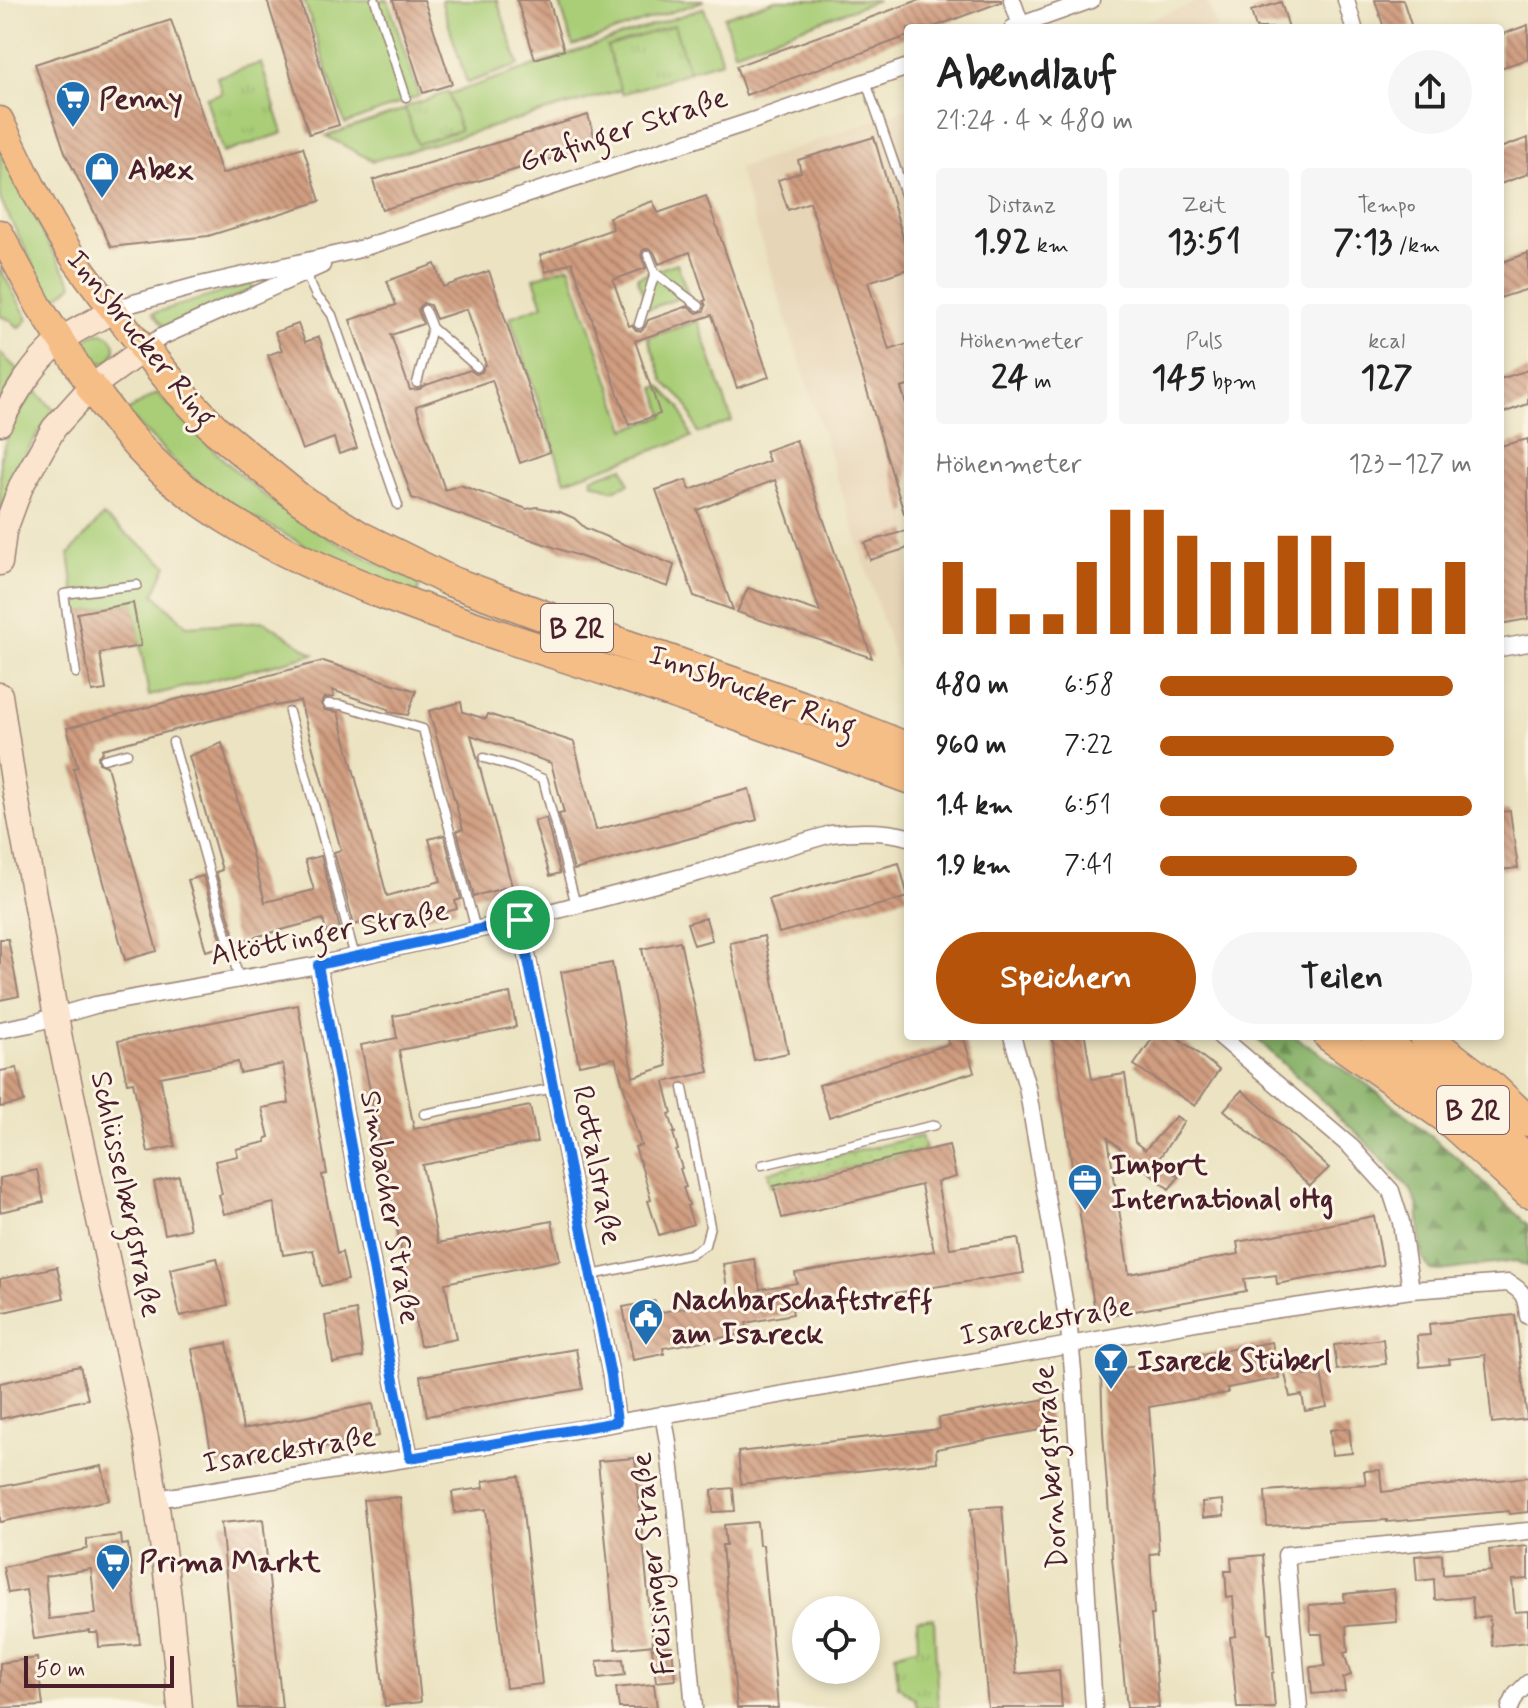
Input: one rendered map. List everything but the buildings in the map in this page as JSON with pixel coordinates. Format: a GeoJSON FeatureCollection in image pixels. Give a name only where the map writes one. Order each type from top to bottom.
{"type":"FeatureCollection","features":[{"type":"Feature","properties":{"kind":"highway","name":"Innsbrucker Ring"},"geometry":{"type":"LineString","coordinates":[[144,349],[216,430],[301,500],[361,537],[450,581],[803,706],[904,746]]}},
{"type":"Feature","properties":{"kind":"highway","name":"Innsbrucker Ring"},"geometry":{"type":"LineString","coordinates":[[91,387],[142,450],[189,492],[239,527],[318,568],[447,618],[694,699],[904,777]]}},
{"type":"Feature","properties":{"kind":"highway"},"geometry":{"type":"LineString","coordinates":[[1335,1040],[1445,1117],[1528,1192]]}},
{"type":"Feature","properties":{"kind":"highway","name":"B 2R"},"geometry":{"type":"LineString","coordinates":[[1381,1040],[1458,1097],[1528,1160]]}},
{"type":"Feature","properties":{"kind":"highway","name":"B 2R"},"geometry":{"type":"LineString","coordinates":[[1430,1040],[1493,1088],[1528,1121]]}},
{"type":"Feature","properties":{"kind":"highway"},"geometry":{"type":"LineString","coordinates":[[1462,1040],[1528,1096]]}},
{"type":"Feature","properties":{"kind":"main road","name":"Innsbrucker Ring"},"geometry":{"type":"LineString","coordinates":[[0,120],[31,185],[69,250],[144,349]]}},
{"type":"Feature","properties":{"kind":"main road","name":"Innsbrucker Ring"},"geometry":{"type":"LineString","coordinates":[[0,233],[60,341],[91,387]]}},
{"type":"Feature","properties":{"kind":"street"},"geometry":{"type":"LineString","coordinates":[[1012,0],[1016,24]]}},
{"type":"Feature","properties":{"kind":"street"},"geometry":{"type":"LineString","coordinates":[[1025,24],[1091,0]]}},
{"type":"Feature","properties":{"kind":"street"},"geometry":{"type":"LineString","coordinates":[[1346,0],[1353,24]]}},
{"type":"Feature","properties":{"kind":"street","name":"Grafinger Straße"},"geometry":{"type":"LineString","coordinates":[[91,387],[161,337],[356,250],[904,68]]}},
{"type":"Feature","properties":{"kind":"street","name":"Grafinger Straße"},"geometry":{"type":"LineString","coordinates":[[60,341],[113,311],[134,303],[356,250]]}},
{"type":"Feature","properties":{"kind":"street"},"geometry":{"type":"LineString","coordinates":[[0,423],[18,389],[60,341]]}},
{"type":"Feature","properties":{"kind":"street"},"geometry":{"type":"LineString","coordinates":[[0,563],[4,532],[21,486],[54,428],[91,387]]}},
{"type":"Feature","properties":{"kind":"street"},"geometry":{"type":"LineString","coordinates":[[1504,647],[1528,643]]}},
{"type":"Feature","properties":{"kind":"street","name":"Schlüsselbergstraße"},"geometry":{"type":"LineString","coordinates":[[0,695],[56,1017],[137,1391],[157,1499],[180,1708]]}},
{"type":"Feature","properties":{"kind":"street","name":"Altöttinger Straße"},"geometry":{"type":"LineString","coordinates":[[0,1030],[95,1005],[318,965],[520,920],[831,834],[875,831],[904,836]]}},
{"type":"Feature","properties":{"kind":"street","name":"Rottalstraße"},"geometry":{"type":"LineString","coordinates":[[520,920],[611,1376],[617,1422]]}},
{"type":"Feature","properties":{"kind":"street","name":"Simbacher Straße"},"geometry":{"type":"LineString","coordinates":[[318,965],[410,1458]]}},
{"type":"Feature","properties":{"kind":"street","name":"Dornbergstraße"},"geometry":{"type":"LineString","coordinates":[[1013,1040],[1027,1087],[1070,1345],[1094,1708]]}},
{"type":"Feature","properties":{"kind":"street"},"geometry":{"type":"LineString","coordinates":[[1225,1040],[1351,1147],[1391,1191],[1401,1222],[1411,1290]]}},
{"type":"Feature","properties":{"kind":"street","name":"Isareckstraße"},"geometry":{"type":"LineString","coordinates":[[157,1499],[1218,1318],[1411,1290],[1508,1283],[1519,1289],[1525,1298],[1528,1316]]}},
{"type":"Feature","properties":{"kind":"street","name":"Freisinger Straße"},"geometry":{"type":"LineString","coordinates":[[663,1414],[677,1521],[694,1708]]}},
{"type":"Feature","properties":{"kind":"street"},"geometry":{"type":"LineString","coordinates":[[1299,1708],[1286,1555],[1528,1531]]}},
{"type":"Feature","properties":{"kind":"street"},"geometry":{"type":"LineString","coordinates":[[1510,1708],[1516,1695],[1528,1683]]}},
{"type":"Feature","properties":{"kind":"lane"},"geometry":{"type":"LineString","coordinates":[[375,0],[406,97]]}},
{"type":"Feature","properties":{"kind":"lane"},"geometry":{"type":"LineString","coordinates":[[866,82],[904,191]]}},
{"type":"Feature","properties":{"kind":"lane"},"geometry":{"type":"LineString","coordinates":[[648,255],[655,273],[699,306]]}},
{"type":"Feature","properties":{"kind":"lane"},"geometry":{"type":"LineString","coordinates":[[305,272],[316,296],[332,315],[398,505]]}},
{"type":"Feature","properties":{"kind":"lane"},"geometry":{"type":"LineString","coordinates":[[639,324],[655,273]]}},
{"type":"Feature","properties":{"kind":"lane"},"geometry":{"type":"LineString","coordinates":[[425,310],[432,328],[477,367]]}},
{"type":"Feature","properties":{"kind":"lane"},"geometry":{"type":"LineString","coordinates":[[417,383],[432,328]]}},
{"type":"Feature","properties":{"kind":"lane"},"geometry":{"type":"LineString","coordinates":[[76,673],[64,594],[137,585]]}},
{"type":"Feature","properties":{"kind":"lane"},"geometry":{"type":"LineString","coordinates":[[328,704],[423,729],[476,930]]}},
{"type":"Feature","properties":{"kind":"lane"},"geometry":{"type":"LineString","coordinates":[[289,712],[355,957]]}},
{"type":"Feature","properties":{"kind":"lane"},"geometry":{"type":"LineString","coordinates":[[173,742],[239,979]]}},
{"type":"Feature","properties":{"kind":"lane"},"geometry":{"type":"LineString","coordinates":[[104,759],[127,753]]}},
{"type":"Feature","properties":{"kind":"lane"},"geometry":{"type":"LineString","coordinates":[[484,758],[543,779],[576,905]]}},
{"type":"Feature","properties":{"kind":"lane"},"geometry":{"type":"LineString","coordinates":[[424,1114],[554,1088]]}},
{"type":"Feature","properties":{"kind":"lane"},"geometry":{"type":"LineString","coordinates":[[591,1275],[690,1254],[705,1245],[710,1226],[683,1088]]}},
{"type":"Feature","properties":{"kind":"lane"},"geometry":{"type":"LineString","coordinates":[[762,1165],[935,1125]]}},
{"type":"Feature","properties":{"kind":"shaded area"},"geometry":{"type":"Polygon","coordinates":[[[1207,0],[1216,24],[1137,24],[1207,0]]]}},
{"type":"Feature","properties":{"kind":"shaded area"},"geometry":{"type":"Polygon","coordinates":[[[904,109],[904,687],[738,169],[904,109]]]}},
{"type":"Feature","properties":{"kind":"green space"},"geometry":{"type":"Polygon","coordinates":[[[304,0],[388,0],[419,96],[345,124],[304,0]]]}},
{"type":"Feature","properties":{"kind":"green space"},"geometry":{"type":"Polygon","coordinates":[[[441,0],[497,0],[519,65],[467,83],[441,0]]]}},
{"type":"Feature","properties":{"kind":"green space"},"geometry":{"type":"Polygon","coordinates":[[[559,0],[703,0],[703,1],[573,46],[559,0]]]}},
{"type":"Feature","properties":{"kind":"green space"},"geometry":{"type":"Polygon","coordinates":[[[776,0],[878,0],[734,52],[724,17],[776,0]]]}},
{"type":"Feature","properties":{"kind":"green space"},"geometry":{"type":"Polygon","coordinates":[[[704,8],[722,61],[373,161],[326,136],[704,8]]]}},
{"type":"Feature","properties":{"kind":"green space"},"geometry":{"type":"Polygon","coordinates":[[[674,25],[689,72],[622,94],[607,47],[674,25]]]}},
{"type":"Feature","properties":{"kind":"green space"},"geometry":{"type":"Polygon","coordinates":[[[261,63],[283,133],[223,153],[206,98],[222,93],[217,77],[261,63]]]}},
{"type":"Feature","properties":{"kind":"green space"},"geometry":{"type":"Polygon","coordinates":[[[448,92],[460,130],[417,144],[405,107],[448,92]]]}},
{"type":"Feature","properties":{"kind":"green space"},"geometry":{"type":"Polygon","coordinates":[[[0,149],[73,285],[52,302],[0,199],[0,149]]]}},
{"type":"Feature","properties":{"kind":"green space"},"geometry":{"type":"Polygon","coordinates":[[[677,263],[688,295],[648,309],[637,277],[677,263]]]}},
{"type":"Feature","properties":{"kind":"green space"},"geometry":{"type":"Polygon","coordinates":[[[569,266],[626,429],[664,416],[655,388],[660,386],[680,407],[691,437],[565,481],[510,317],[543,305],[534,278],[569,266]]]}},
{"type":"Feature","properties":{"kind":"green space"},"geometry":{"type":"Polygon","coordinates":[[[0,268],[28,319],[19,328],[11,320],[0,316],[0,268]]]}},
{"type":"Feature","properties":{"kind":"green space"},"geometry":{"type":"Polygon","coordinates":[[[250,284],[253,289],[164,327],[153,313],[250,284]]]}},
{"type":"Feature","properties":{"kind":"green space"},"geometry":{"type":"Polygon","coordinates":[[[698,321],[732,421],[698,433],[686,403],[664,382],[648,338],[698,321]]]}},
{"type":"Feature","properties":{"kind":"green space"},"geometry":{"type":"Polygon","coordinates":[[[100,333],[111,337],[115,348],[111,359],[100,363],[89,359],[85,348],[89,337],[100,333]]]}},
{"type":"Feature","properties":{"kind":"green space"},"geometry":{"type":"Polygon","coordinates":[[[0,353],[18,370],[0,405],[0,353]]]}},
{"type":"Feature","properties":{"kind":"green space"},"geometry":{"type":"Polygon","coordinates":[[[35,390],[55,411],[23,460],[0,513],[2,452],[24,405],[35,390]]]}},
{"type":"Feature","properties":{"kind":"green space"},"geometry":{"type":"Polygon","coordinates":[[[157,393],[225,461],[269,499],[323,535],[420,584],[417,595],[360,575],[228,504],[186,473],[126,412],[157,393]]]}},
{"type":"Feature","properties":{"kind":"green space"},"geometry":{"type":"Polygon","coordinates":[[[623,467],[629,484],[612,490],[593,483],[592,478],[623,467]]]}},
{"type":"Feature","properties":{"kind":"green space"},"geometry":{"type":"Polygon","coordinates":[[[103,516],[167,565],[154,594],[187,626],[264,621],[314,654],[149,696],[133,603],[77,613],[69,554],[103,516]]]}},
{"type":"Feature","properties":{"kind":"green space"},"geometry":{"type":"Polygon","coordinates":[[[1258,1040],[1299,1040],[1368,1085],[1461,1161],[1528,1225],[1528,1267],[1516,1261],[1430,1270],[1422,1257],[1418,1206],[1411,1190],[1362,1138],[1258,1040]]]}},
{"type":"Feature","properties":{"kind":"green space"},"geometry":{"type":"Polygon","coordinates":[[[921,1136],[925,1150],[771,1187],[768,1172],[921,1136]]]}},
{"type":"Feature","properties":{"kind":"green space"},"geometry":{"type":"Polygon","coordinates":[[[934,1618],[938,1708],[917,1708],[915,1699],[898,1686],[895,1654],[918,1647],[917,1620],[934,1618]]]}},
{"type":"Feature","properties":{"kind":"place","name":"Penny"},"geometry":{"type":"Point","coordinates":[73,129]}},
{"type":"Feature","properties":{"kind":"place","name":"Abex"},"geometry":{"type":"Point","coordinates":[102,200]}},
{"type":"Feature","properties":{"kind":"place","name":"Import International oHg"},"geometry":{"type":"Point","coordinates":[1085,1212]}},
{"type":"Feature","properties":{"kind":"place","name":"Nachbarschaftstreff am Isareck"},"geometry":{"type":"Point","coordinates":[646,1347]}},
{"type":"Feature","properties":{"kind":"place","name":"Isareck Stüberl"},"geometry":{"type":"Point","coordinates":[1111,1391]}},
{"type":"Feature","properties":{"kind":"place","name":"Prima Markt"},"geometry":{"type":"Point","coordinates":[113,1592]}},
{"type":"Feature","properties":{"kind":"route"},"geometry":{"type":"LineString","coordinates":[[520,920],[611,1376],[617,1422],[410,1458],[318,965],[520,920]]}}]}
